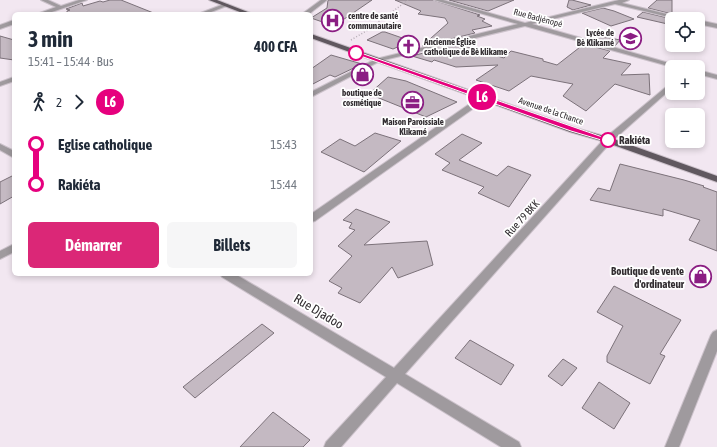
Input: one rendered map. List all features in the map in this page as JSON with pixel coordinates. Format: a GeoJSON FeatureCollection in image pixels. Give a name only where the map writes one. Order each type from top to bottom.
{"type":"FeatureCollection","features":[{"type":"Feature","properties":{"kind":"main road"},"geometry":{"type":"LineString","coordinates":[[212,0],[245,12]]}},
{"type":"Feature","properties":{"kind":"main road","name":"Avenue de la Chance"},"geometry":{"type":"LineString","coordinates":[[313,37],[573,130],[608,140],[717,179]]}},
{"type":"Feature","properties":{"kind":"street"},"geometry":{"type":"LineString","coordinates":[[44,0],[60,7]]}},
{"type":"Feature","properties":{"kind":"street"},"geometry":{"type":"LineString","coordinates":[[46,12],[84,0]]}},
{"type":"Feature","properties":{"kind":"street"},"geometry":{"type":"LineString","coordinates":[[308,12],[323,0]]}},
{"type":"Feature","properties":{"kind":"street","name":"Rue Badjénopé"},"geometry":{"type":"LineString","coordinates":[[437,0],[665,63]]}},
{"type":"Feature","properties":{"kind":"street"},"geometry":{"type":"LineString","coordinates":[[600,0],[665,15]]}},
{"type":"Feature","properties":{"kind":"street"},"geometry":{"type":"LineString","coordinates":[[313,94],[378,60],[626,0]]}},
{"type":"Feature","properties":{"kind":"street"},"geometry":{"type":"LineString","coordinates":[[207,12],[226,5]]}},
{"type":"Feature","properties":{"kind":"street"},"geometry":{"type":"LineString","coordinates":[[0,27],[12,23]]}},
{"type":"Feature","properties":{"kind":"street"},"geometry":{"type":"LineString","coordinates":[[705,23],[717,26]]}},
{"type":"Feature","properties":{"kind":"street"},"geometry":{"type":"LineString","coordinates":[[705,74],[717,77]]}},
{"type":"Feature","properties":{"kind":"street"},"geometry":{"type":"LineString","coordinates":[[0,84],[12,80]]}},
{"type":"Feature","properties":{"kind":"street","name":"Rue 79 BKK"},"geometry":{"type":"LineString","coordinates":[[331,447],[608,140],[665,90]]}},
{"type":"Feature","properties":{"kind":"street"},"geometry":{"type":"LineString","coordinates":[[313,218],[484,98]]}},
{"type":"Feature","properties":{"kind":"street"},"geometry":{"type":"LineString","coordinates":[[0,255],[12,249]]}},
{"type":"Feature","properties":{"kind":"street","name":"Rue Djadoo"},"geometry":{"type":"LineString","coordinates":[[231,276],[514,447]]}},
{"type":"Feature","properties":{"kind":"street"},"geometry":{"type":"LineString","coordinates":[[672,447],[717,335]]}},
{"type":"Feature","properties":{"kind":"path"},"geometry":{"type":"LineString","coordinates":[[340,46],[368,30],[408,0]]}},
{"type":"Feature","properties":{"kind":"building"},"geometry":{"type":"Polygon","coordinates":[[[110,0],[121,0],[151,12],[67,12],[70,10],[66,9],[82,3],[83,6],[100,1],[103,2],[110,0]]]}},
{"type":"Feature","properties":{"kind":"building"},"geometry":{"type":"Polygon","coordinates":[[[328,0],[372,0],[334,26],[313,19],[313,17],[327,8],[328,0]]]}},
{"type":"Feature","properties":{"kind":"building"},"geometry":{"type":"Polygon","coordinates":[[[395,0],[433,0],[480,15],[477,16],[485,19],[482,21],[492,26],[472,30],[475,33],[422,46],[448,23],[445,18],[418,14],[421,11],[395,0]]]}},
{"type":"Feature","properties":{"kind":"building"},"geometry":{"type":"Polygon","coordinates":[[[449,0],[514,0],[488,11],[449,0]]]}},
{"type":"Feature","properties":{"kind":"building"},"geometry":{"type":"Polygon","coordinates":[[[569,0],[591,5],[573,10],[567,7],[569,0]]]}},
{"type":"Feature","properties":{"kind":"building"},"geometry":{"type":"Polygon","coordinates":[[[657,0],[672,0],[672,12],[665,12],[648,8],[657,0]]]}},
{"type":"Feature","properties":{"kind":"building"},"geometry":{"type":"Polygon","coordinates":[[[603,8],[634,19],[611,26],[582,13],[603,8]]]}},
{"type":"Feature","properties":{"kind":"building"},"geometry":{"type":"Polygon","coordinates":[[[643,12],[665,17],[665,23],[637,17],[643,12]]]}},
{"type":"Feature","properties":{"kind":"building"},"geometry":{"type":"Polygon","coordinates":[[[382,32],[411,41],[393,49],[367,40],[382,32]]]}},
{"type":"Feature","properties":{"kind":"building"},"geometry":{"type":"Polygon","coordinates":[[[596,35],[620,40],[615,46],[590,39],[596,35]]]}},
{"type":"Feature","properties":{"kind":"building"},"geometry":{"type":"Polygon","coordinates":[[[0,36],[12,39],[12,60],[0,58],[0,36]]]}},
{"type":"Feature","properties":{"kind":"building"},"geometry":{"type":"Polygon","coordinates":[[[458,44],[504,58],[511,51],[543,59],[543,61],[557,65],[584,44],[610,51],[603,58],[631,64],[621,75],[649,74],[650,95],[615,84],[586,111],[563,96],[573,84],[531,76],[509,91],[476,80],[498,65],[456,67],[434,60],[432,62],[412,56],[458,44]]]}},
{"type":"Feature","properties":{"kind":"building"},"geometry":{"type":"Polygon","coordinates":[[[331,55],[362,64],[335,77],[330,75],[313,84],[313,68],[331,55]]]}},
{"type":"Feature","properties":{"kind":"building"},"geometry":{"type":"Polygon","coordinates":[[[388,77],[406,81],[457,102],[426,117],[369,94],[388,77]]]}},
{"type":"Feature","properties":{"kind":"building"},"geometry":{"type":"Polygon","coordinates":[[[375,133],[401,141],[364,172],[321,152],[340,139],[355,146],[375,133]]]}},
{"type":"Feature","properties":{"kind":"building"},"geometry":{"type":"Polygon","coordinates":[[[462,134],[482,143],[459,160],[497,176],[508,166],[531,175],[509,207],[478,193],[484,187],[442,170],[450,163],[435,154],[462,134]]]}},
{"type":"Feature","properties":{"kind":"building"},"geometry":{"type":"Polygon","coordinates":[[[620,164],[684,180],[717,192],[717,251],[689,240],[700,220],[663,209],[663,216],[590,200],[598,188],[610,191],[620,164]]]}},
{"type":"Feature","properties":{"kind":"building"},"geometry":{"type":"Polygon","coordinates":[[[12,176],[12,197],[0,204],[0,182],[12,176]]]}},
{"type":"Feature","properties":{"kind":"building"},"geometry":{"type":"Polygon","coordinates":[[[356,209],[390,222],[364,245],[427,241],[433,265],[398,278],[392,267],[360,303],[338,293],[342,288],[329,281],[352,256],[338,246],[355,230],[349,228],[352,223],[343,220],[356,209]]]}},
{"type":"Feature","properties":{"kind":"building"},"geometry":{"type":"Polygon","coordinates":[[[614,286],[681,320],[660,354],[665,356],[650,384],[607,362],[607,356],[623,326],[597,312],[614,286]]]}},
{"type":"Feature","properties":{"kind":"building"},"geometry":{"type":"Polygon","coordinates":[[[262,324],[274,333],[195,398],[183,387],[262,324]]]}},
{"type":"Feature","properties":{"kind":"building"},"geometry":{"type":"Polygon","coordinates":[[[470,340],[514,365],[501,385],[455,358],[470,340]]]}},
{"type":"Feature","properties":{"kind":"building"},"geometry":{"type":"Polygon","coordinates":[[[563,359],[577,368],[562,386],[548,376],[563,359]]]}},
{"type":"Feature","properties":{"kind":"building"},"geometry":{"type":"Polygon","coordinates":[[[599,382],[630,403],[614,429],[582,408],[599,382]]]}},
{"type":"Feature","properties":{"kind":"building"},"geometry":{"type":"Polygon","coordinates":[[[273,412],[310,440],[303,447],[240,447],[273,412]]]}},
{"type":"Feature","properties":{"kind":"bus line","name":"L6"},"geometry":{"type":"LineString","coordinates":[[356,53],[573,130],[608,140]]}},
{"type":"Feature","properties":{"kind":"place","name":"centre de santé communautaire"},"geometry":{"type":"Point","coordinates":[332,21]}},
{"type":"Feature","properties":{"kind":"place","name":"Lycée de Bè Klikamé"},"geometry":{"type":"Point","coordinates":[630,38]}},
{"type":"Feature","properties":{"kind":"place","name":"Ancienne Église catholique de Bè klikame"},"geometry":{"type":"Point","coordinates":[409,47]}},
{"type":"Feature","properties":{"kind":"place","name":"boutique de cosmétique"},"geometry":{"type":"Point","coordinates":[362,74]}},
{"type":"Feature","properties":{"kind":"place","name":"Maison Paroissiale Klikamé"},"geometry":{"type":"Point","coordinates":[413,103]}},
{"type":"Feature","properties":{"kind":"place","name":"Rakiéta"},"geometry":{"type":"Point","coordinates":[608,140]}},
{"type":"Feature","properties":{"kind":"place","name":"Boutique de vente d'ordinateur"},"geometry":{"type":"Point","coordinates":[700,277]}}]}
